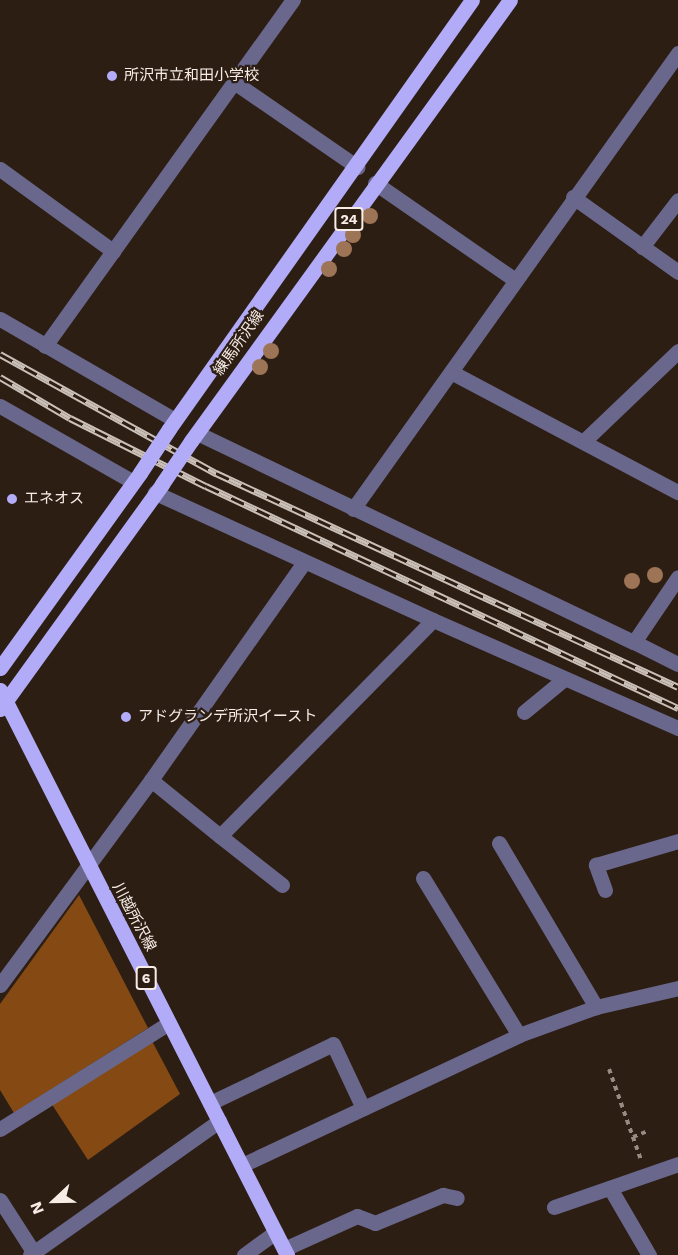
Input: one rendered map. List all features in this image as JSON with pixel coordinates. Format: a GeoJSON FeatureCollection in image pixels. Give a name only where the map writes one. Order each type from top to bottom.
{"type":"FeatureCollection","features":[{"type":"Feature","properties":{"kind":"main road","name":"練馬所沢線"},"geometry":{"type":"LineString","coordinates":[[0,668],[357,167],[472,0]]}},
{"type":"Feature","properties":{"kind":"main road","name":"練馬所沢線"},"geometry":{"type":"LineString","coordinates":[[2,700],[510,0]]}},
{"type":"Feature","properties":{"kind":"main road","name":"川越所沢線"},"geometry":{"type":"LineString","coordinates":[[2,700],[285,1252]]}},
{"type":"Feature","properties":{"kind":"street"},"geometry":{"type":"LineString","coordinates":[[45,346],[293,0]]}},
{"type":"Feature","properties":{"kind":"street"},"geometry":{"type":"LineString","coordinates":[[353,509],[573,197],[678,53]]}},
{"type":"Feature","properties":{"kind":"street"},"geometry":{"type":"LineString","coordinates":[[234,82],[357,167]]}},
{"type":"Feature","properties":{"kind":"street"},"geometry":{"type":"LineString","coordinates":[[0,169],[113,251]]}},
{"type":"Feature","properties":{"kind":"street"},"geometry":{"type":"LineString","coordinates":[[375,183],[515,280]]}},
{"type":"Feature","properties":{"kind":"street"},"geometry":{"type":"LineString","coordinates":[[573,197],[678,272]]}},
{"type":"Feature","properties":{"kind":"street"},"geometry":{"type":"LineString","coordinates":[[642,247],[678,200]]}},
{"type":"Feature","properties":{"kind":"street"},"geometry":{"type":"LineString","coordinates":[[0,319],[172,424]]}},
{"type":"Feature","properties":{"kind":"street"},"geometry":{"type":"LineString","coordinates":[[585,440],[678,351]]}},
{"type":"Feature","properties":{"kind":"street"},"geometry":{"type":"LineString","coordinates":[[451,372],[585,440],[678,492]]}},
{"type":"Feature","properties":{"kind":"street"},"geometry":{"type":"LineString","coordinates":[[0,406],[137,478]]}},
{"type":"Feature","properties":{"kind":"street"},"geometry":{"type":"LineString","coordinates":[[194,437],[353,509],[678,664]]}},
{"type":"Feature","properties":{"kind":"street"},"geometry":{"type":"LineString","coordinates":[[158,488],[304,562],[564,680],[678,728]]}},
{"type":"Feature","properties":{"kind":"street"},"geometry":{"type":"LineString","coordinates":[[0,985],[151,780],[304,562]]}},
{"type":"Feature","properties":{"kind":"street"},"geometry":{"type":"LineString","coordinates":[[634,642],[678,577]]}},
{"type":"Feature","properties":{"kind":"street"},"geometry":{"type":"LineString","coordinates":[[220,836],[433,620]]}},
{"type":"Feature","properties":{"kind":"street"},"geometry":{"type":"LineString","coordinates":[[524,712],[564,680]]}},
{"type":"Feature","properties":{"kind":"street"},"geometry":{"type":"LineString","coordinates":[[151,780],[282,885]]}},
{"type":"Feature","properties":{"kind":"street"},"geometry":{"type":"LineString","coordinates":[[605,890],[596,865],[678,840]]}},
{"type":"Feature","properties":{"kind":"street"},"geometry":{"type":"LineString","coordinates":[[499,843],[596,1007]]}},
{"type":"Feature","properties":{"kind":"street"},"geometry":{"type":"LineString","coordinates":[[423,878],[519,1035]]}},
{"type":"Feature","properties":{"kind":"street"},"geometry":{"type":"LineString","coordinates":[[242,1165],[519,1035],[596,1007],[678,988]]}},
{"type":"Feature","properties":{"kind":"street"},"geometry":{"type":"LineString","coordinates":[[0,1129],[169,1023]]}},
{"type":"Feature","properties":{"kind":"street"},"geometry":{"type":"LineString","coordinates":[[210,1103],[333,1044],[363,1108]]}},
{"type":"Feature","properties":{"kind":"street"},"geometry":{"type":"LineString","coordinates":[[0,1200],[32,1254],[219,1120]]}},
{"type":"Feature","properties":{"kind":"street"},"geometry":{"type":"LineString","coordinates":[[554,1207],[678,1164]]}},
{"type":"Feature","properties":{"kind":"street"},"geometry":{"type":"LineString","coordinates":[[610,1188],[649,1255]]}},
{"type":"Feature","properties":{"kind":"street"},"geometry":{"type":"LineString","coordinates":[[285,1252],[357,1216],[375,1223],[443,1195],[457,1198]]}},
{"type":"Feature","properties":{"kind":"street"},"geometry":{"type":"LineString","coordinates":[[244,1255],[276,1233]]}},
{"type":"Feature","properties":{"kind":"path"},"geometry":{"type":"LineString","coordinates":[[609,1069],[647,1175]]}},
{"type":"Feature","properties":{"kind":"path"},"geometry":{"type":"LineString","coordinates":[[633,1137],[648,1131]]}},
{"type":"Feature","properties":{"kind":"shaded area"},"geometry":{"type":"Polygon","coordinates":[[[79,895],[148,1028],[14,1113],[0,1090],[0,1004],[79,895]]]}},
{"type":"Feature","properties":{"kind":"shaded area"},"geometry":{"type":"Polygon","coordinates":[[[152,1041],[180,1094],[88,1160],[51,1103],[152,1041]]]}},
{"type":"Feature","properties":{"kind":"railway"},"geometry":{"type":"LineString","coordinates":[[0,354],[216,473],[678,687]]}},
{"type":"Feature","properties":{"kind":"railway"},"geometry":{"type":"LineString","coordinates":[[0,377],[70,418],[206,486],[678,708]]}},
{"type":"Feature","properties":{"kind":"place","name":"所沢市立和田小学校"},"geometry":{"type":"Point","coordinates":[112,76]}},
{"type":"Feature","properties":{"kind":"place","name":"エネオス"},"geometry":{"type":"Point","coordinates":[12,499]}},
{"type":"Feature","properties":{"kind":"place","name":"アドグランデ所沢イースト"},"geometry":{"type":"Point","coordinates":[126,717]}}]}
